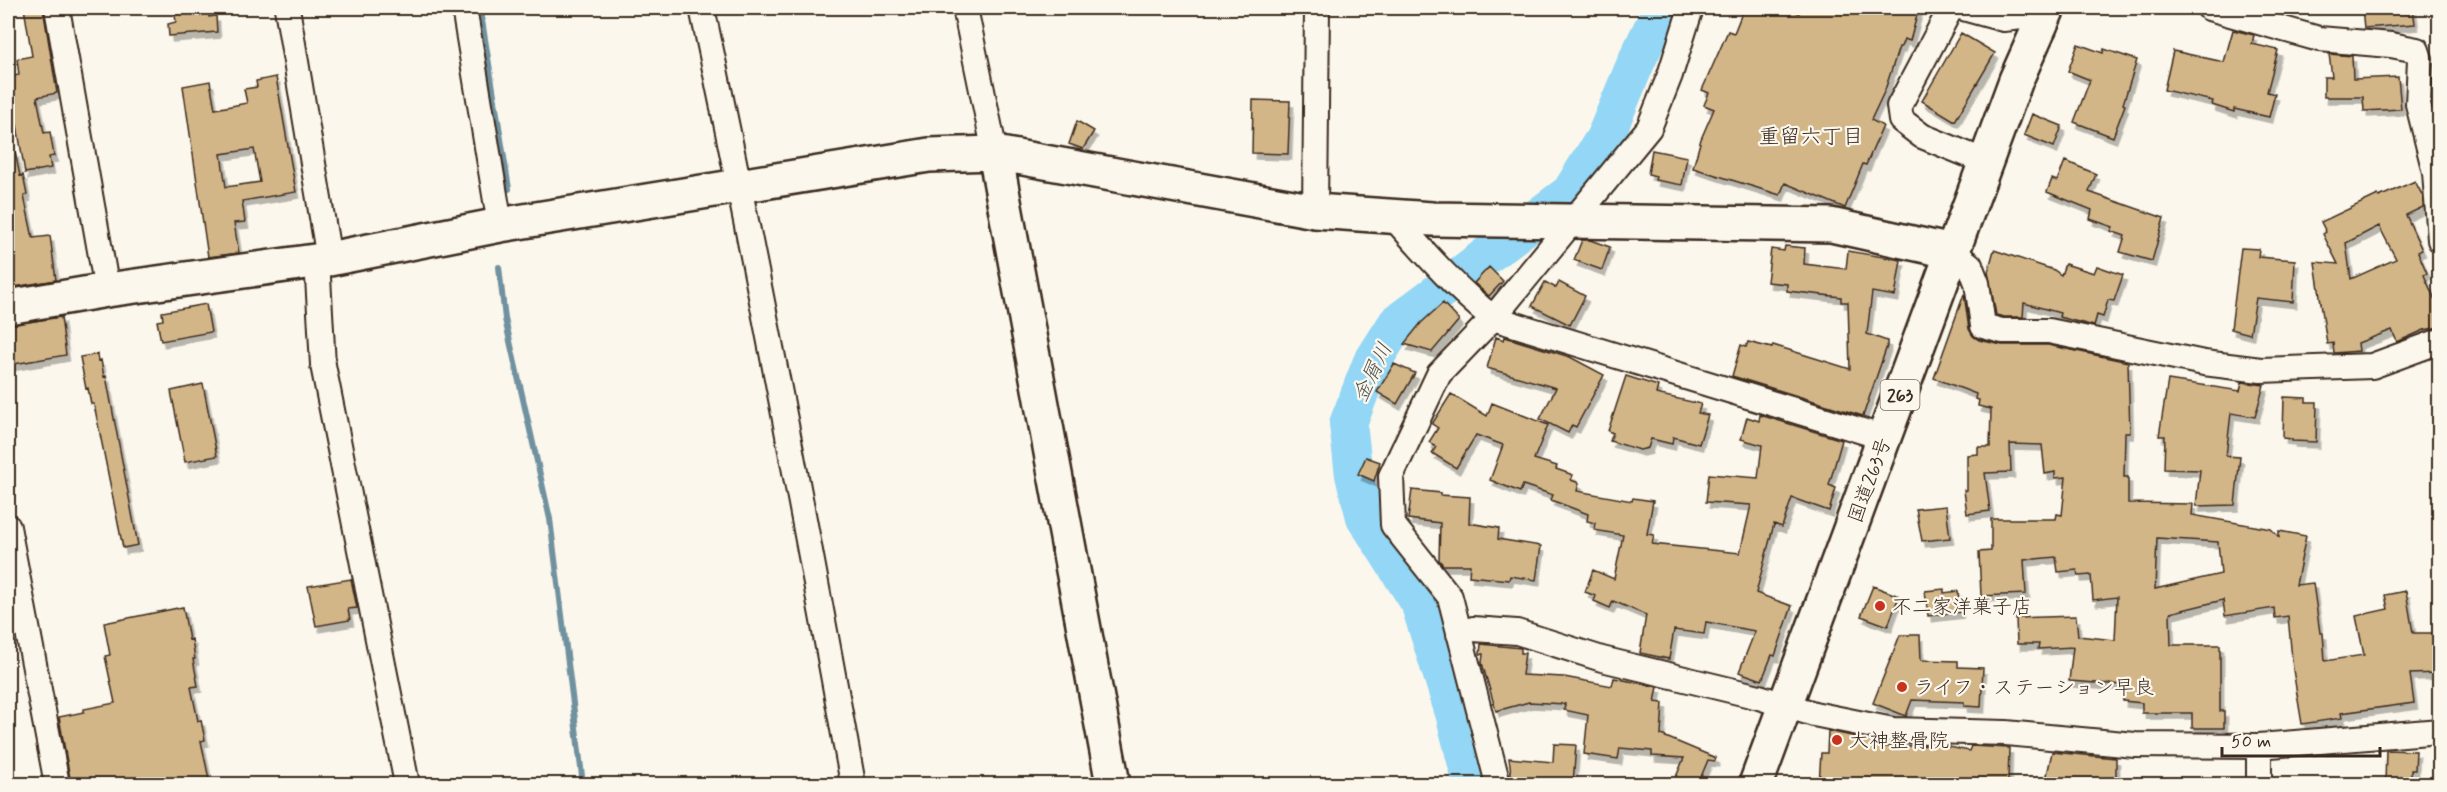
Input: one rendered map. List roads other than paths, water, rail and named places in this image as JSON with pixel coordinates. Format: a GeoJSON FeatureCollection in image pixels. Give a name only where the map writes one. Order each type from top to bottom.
{"type":"FeatureCollection","features":[{"type":"Feature","properties":{"kind":"main road","name":"国道263号"},"geometry":{"type":"LineString","coordinates":[[1756,784],[2016,80],[2045,15]]}},
{"type":"Feature","properties":{"kind":"main road"},"geometry":{"type":"LineString","coordinates":[[8,307],[107,290],[322,260],[500,225],[929,155],[995,153],[1315,211],[1393,217],[1831,225],[1953,252]]}},
{"type":"Feature","properties":{"kind":"main road"},"geometry":{"type":"LineString","coordinates":[[995,153],[1113,784]]}},
{"type":"Feature","properties":{"kind":"street"},"geometry":{"type":"LineString","coordinates":[[57,8],[107,290]]}},
{"type":"Feature","properties":{"kind":"street"},"geometry":{"type":"LineString","coordinates":[[287,8],[322,260],[323,365],[407,784]]}},
{"type":"Feature","properties":{"kind":"street"},"geometry":{"type":"LineString","coordinates":[[464,8],[500,225]]}},
{"type":"Feature","properties":{"kind":"street"},"geometry":{"type":"LineString","coordinates":[[702,8],[741,187],[800,490],[853,784]]}},
{"type":"Feature","properties":{"kind":"street"},"geometry":{"type":"LineString","coordinates":[[965,8],[995,153]]}},
{"type":"Feature","properties":{"kind":"street"},"geometry":{"type":"LineString","coordinates":[[1315,211],[1317,8]]}},
{"type":"Feature","properties":{"kind":"street"},"geometry":{"type":"LineString","coordinates":[[1498,784],[1450,597],[1393,525],[1391,476],[1439,374],[1493,318],[1649,128],[1670,75],[1691,8]]}},
{"type":"Feature","properties":{"kind":"street"},"geometry":{"type":"LineString","coordinates":[[1952,8],[1899,106],[1901,120],[1922,136],[1986,162]]}},
{"type":"Feature","properties":{"kind":"street"},"geometry":{"type":"LineString","coordinates":[[1963,8],[2003,19],[2045,15]]}},
{"type":"Feature","properties":{"kind":"street"},"geometry":{"type":"LineString","coordinates":[[2209,8],[2319,39],[2391,45],[2417,50],[2420,59],[2418,104],[2435,172],[2439,240]]}},
{"type":"Feature","properties":{"kind":"street"},"geometry":{"type":"LineString","coordinates":[[1393,217],[1446,276],[1493,318],[1885,438]]}},
{"type":"Feature","properties":{"kind":"street"},"geometry":{"type":"LineString","coordinates":[[1953,252],[1970,265],[1977,283],[1983,326],[2002,331],[2049,331],[2204,363],[2261,370],[2372,366],[2439,341]]}},
{"type":"Feature","properties":{"kind":"street"},"geometry":{"type":"LineString","coordinates":[[8,527],[17,624],[57,784]]}},
{"type":"Feature","properties":{"kind":"street"},"geometry":{"type":"LineString","coordinates":[[1459,634],[1473,629],[1516,632],[1602,659],[1814,714],[1893,730],[2006,733],[2134,745],[2259,746],[2439,732]]}},
{"type":"Feature","properties":{"kind":"street"},"geometry":{"type":"LineString","coordinates":[[2259,746],[2259,784]]}},
{"type":"Feature","properties":{"kind":"waterway"},"geometry":{"type":"LineString","coordinates":[[480,8],[509,189]]}},
{"type":"Feature","properties":{"kind":"waterway","name":"金屑川"},"geometry":{"type":"LineString","coordinates":[[1472,784],[1454,713],[1419,602],[1365,517],[1354,475],[1348,424],[1371,364],[1397,323],[1570,193],[1605,137],[1637,60],[1662,8]]}},
{"type":"Feature","properties":{"kind":"waterway"},"geometry":{"type":"LineString","coordinates":[[499,267],[505,319],[550,519],[583,784]]}},
{"type":"Feature","properties":{"kind":"place","name":"不二家洋菓子店"},"geometry":{"type":"Point","coordinates":[1880,606]}},
{"type":"Feature","properties":{"kind":"place","name":"ライフ・ステーション早良"},"geometry":{"type":"Point","coordinates":[1902,687]}},
{"type":"Feature","properties":{"kind":"place","name":"大神整骨院"},"geometry":{"type":"Point","coordinates":[1837,740]}},
{"type":"Feature","properties":{"kind":"district","name":"重留六丁目"},"geometry":{"type":"Point","coordinates":[1811,136]}}]}
